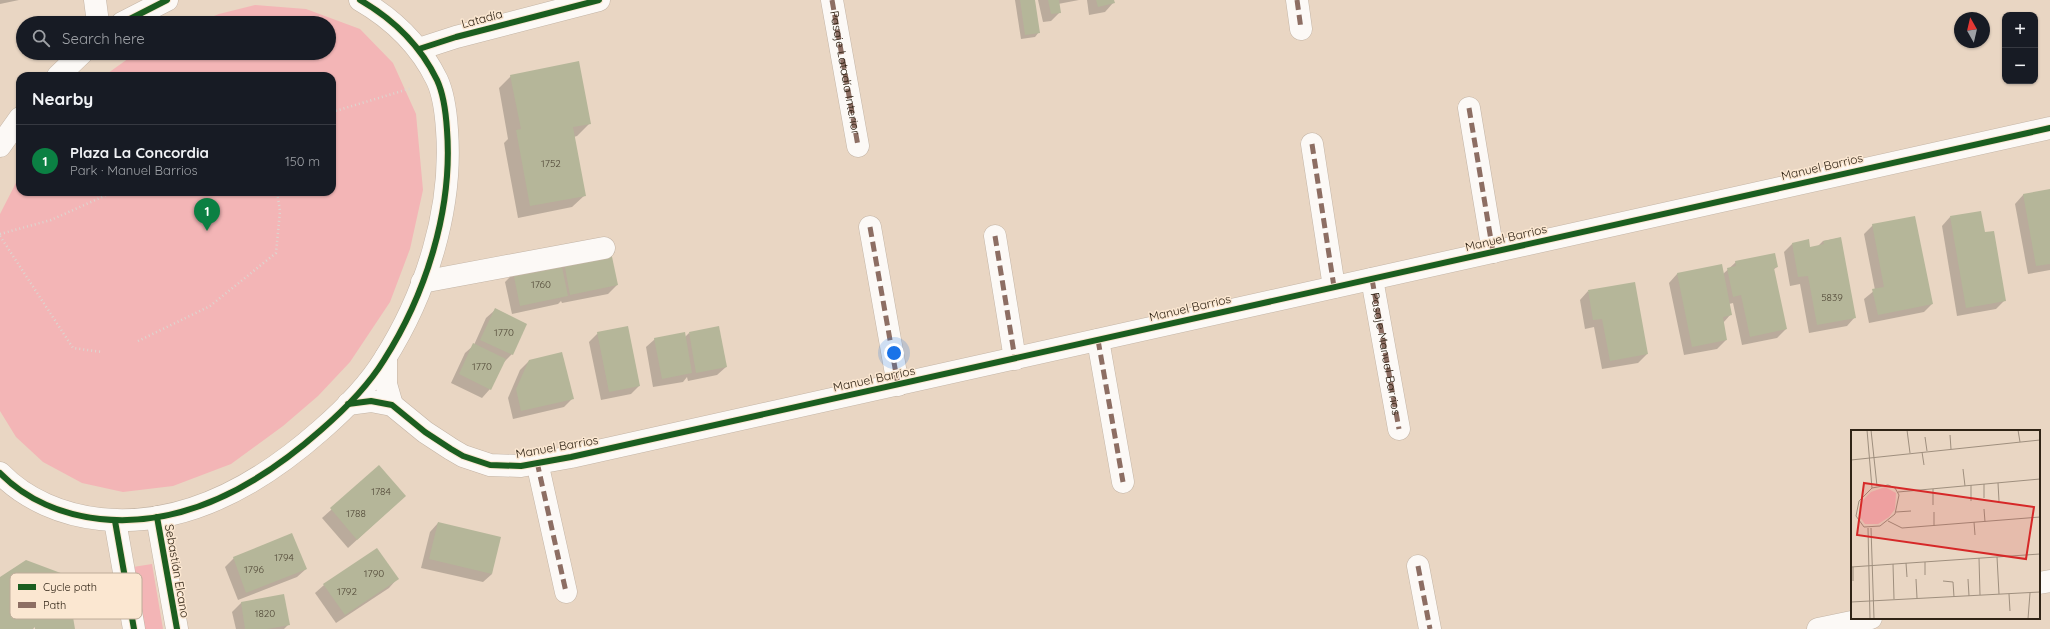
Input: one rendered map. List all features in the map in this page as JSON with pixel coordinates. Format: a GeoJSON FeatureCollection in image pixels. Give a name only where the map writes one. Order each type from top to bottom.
{"type":"FeatureCollection","features":[{"type":"Feature","properties":{"kind":"street"},"geometry":{"type":"LineString","coordinates":[[96,0],[97,16]]}},
{"type":"Feature","properties":{"kind":"street"},"geometry":{"type":"LineString","coordinates":[[3,484],[68,514],[115,521],[157,517],[184,512],[210,503],[253,481],[301,448],[368,383],[386,357],[412,309],[422,282],[437,235],[445,198],[448,164],[446,119],[437,81],[419,50],[390,20],[360,0]]}},
{"type":"Feature","properties":{"kind":"street","name":"Latadía"},"geometry":{"type":"LineString","coordinates":[[419,50],[456,37],[599,0]]}},
{"type":"Feature","properties":{"kind":"street","name":"Pasaje Latadía Interior"},"geometry":{"type":"LineString","coordinates":[[832,0],[858,146]]}},
{"type":"Feature","properties":{"kind":"street"},"geometry":{"type":"LineString","coordinates":[[1297,0],[1301,29]]}},
{"type":"Feature","properties":{"kind":"street"},"geometry":{"type":"LineString","coordinates":[[134,16],[159,1]]}},
{"type":"Feature","properties":{"kind":"street"},"geometry":{"type":"LineString","coordinates":[[62,72],[75,60]]}},
{"type":"Feature","properties":{"kind":"street"},"geometry":{"type":"LineString","coordinates":[[1469,108],[1493,252]]}},
{"type":"Feature","properties":{"kind":"street"},"geometry":{"type":"LineString","coordinates":[[0,146],[16,124]]}},
{"type":"Feature","properties":{"kind":"street","name":"Manuel Barrios"},"geometry":{"type":"LineString","coordinates":[[348,404],[371,401],[392,405],[425,432],[463,456],[490,465],[521,466],[898,385],[2050,128]]}},
{"type":"Feature","properties":{"kind":"street"},"geometry":{"type":"LineString","coordinates":[[1312,144],[1334,287]]}},
{"type":"Feature","properties":{"kind":"street"},"geometry":{"type":"LineString","coordinates":[[870,227],[898,385]]}},
{"type":"Feature","properties":{"kind":"street"},"geometry":{"type":"LineString","coordinates":[[995,236],[1016,358]]}},
{"type":"Feature","properties":{"kind":"street"},"geometry":{"type":"LineString","coordinates":[[422,282],[604,248]]}},
{"type":"Feature","properties":{"kind":"street","name":"Pasaje Manuel Barrios"},"geometry":{"type":"LineString","coordinates":[[1372,279],[1399,429]]}},
{"type":"Feature","properties":{"kind":"street"},"geometry":{"type":"LineString","coordinates":[[1098,340],[1124,482]]}},
{"type":"Feature","properties":{"kind":"street"},"geometry":{"type":"LineString","coordinates":[[386,357],[386,384],[392,405]]}},
{"type":"Feature","properties":{"kind":"street"},"geometry":{"type":"LineString","coordinates":[[537,462],[566,592]]}},
{"type":"Feature","properties":{"kind":"street","name":"Sebastián Elcano"},"geometry":{"type":"LineString","coordinates":[[157,517],[177,629]]}},
{"type":"Feature","properties":{"kind":"street"},"geometry":{"type":"LineString","coordinates":[[115,521],[124,573]]}},
{"type":"Feature","properties":{"kind":"street"},"geometry":{"type":"LineString","coordinates":[[1418,566],[1430,629]]}},
{"type":"Feature","properties":{"kind":"street"},"geometry":{"type":"LineString","coordinates":[[2040,583],[2050,581]]}},
{"type":"Feature","properties":{"kind":"street"},"geometry":{"type":"LineString","coordinates":[[132,619],[134,629]]}},
{"type":"Feature","properties":{"kind":"street"},"geometry":{"type":"LineString","coordinates":[[1818,629],[1866,619]]}},
{"type":"Feature","properties":{"kind":"path"},"geometry":{"type":"LineString","coordinates":[[336,111],[437,81]]}},
{"type":"Feature","properties":{"kind":"path"},"geometry":{"type":"LineString","coordinates":[[102,352],[73,348],[0,235],[52,220],[104,196]]}},
{"type":"Feature","properties":{"kind":"path"},"geometry":{"type":"LineString","coordinates":[[138,341],[210,306],[276,253],[280,211],[278,196]]}},
{"type":"Feature","properties":{"kind":"shaded area"},"geometry":{"type":"Polygon","coordinates":[[[255,5],[306,9],[325,16],[214,16],[255,5]]]}},
{"type":"Feature","properties":{"kind":"shaded area"},"geometry":{"type":"Polygon","coordinates":[[[336,20],[360,29],[393,63],[416,114],[423,190],[410,249],[390,302],[350,362],[318,396],[283,426],[231,464],[173,486],[123,492],[82,483],[43,462],[16,437],[0,411],[0,214],[16,183],[16,196],[336,196],[336,72],[110,72],[126,60],[336,60],[336,20]]]}},
{"type":"Feature","properties":{"kind":"shaded area"},"geometry":{"type":"Polygon","coordinates":[[[152,564],[163,629],[144,629],[142,618],[142,573],[134,573],[133,567],[152,564]]]}},
{"type":"Feature","properties":{"kind":"building"},"geometry":{"type":"Polygon","coordinates":[[[1020,0],[1035,0],[1040,33],[1025,35],[1020,0]]]}},
{"type":"Feature","properties":{"kind":"building"},"geometry":{"type":"Polygon","coordinates":[[[1048,0],[1059,0],[1061,13],[1051,14],[1048,0]]]}},
{"type":"Feature","properties":{"kind":"building"},"geometry":{"type":"Polygon","coordinates":[[[1096,0],[1114,0],[1115,3],[1098,7],[1096,0]]]}},
{"type":"Feature","properties":{"kind":"building"},"geometry":{"type":"Polygon","coordinates":[[[579,61],[591,124],[573,127],[586,196],[530,206],[516,130],[521,129],[510,75],[579,61]]]}},
{"type":"Feature","properties":{"kind":"building"},"geometry":{"type":"Polygon","coordinates":[[[2050,189],[2050,264],[2036,266],[2023,194],[2050,189]]]}},
{"type":"Feature","properties":{"kind":"building"},"geometry":{"type":"Polygon","coordinates":[[[1981,211],[1985,232],[1994,231],[2006,301],[1966,308],[1950,216],[1981,211]]]}},
{"type":"Feature","properties":{"kind":"building"},"geometry":{"type":"Polygon","coordinates":[[[1915,216],[1933,304],[1878,315],[1872,289],[1884,287],[1872,224],[1915,216]]]}},
{"type":"Feature","properties":{"kind":"building"},"geometry":{"type":"Polygon","coordinates":[[[1841,237],[1856,318],[1817,325],[1808,276],[1798,277],[1792,243],[1809,239],[1810,247],[1824,244],[1823,241],[1841,237]]]}},
{"type":"Feature","properties":{"kind":"building"},"geometry":{"type":"Polygon","coordinates":[[[611,252],[618,285],[570,295],[564,262],[611,252]]]}},
{"type":"Feature","properties":{"kind":"building"},"geometry":{"type":"Polygon","coordinates":[[[1775,253],[1778,267],[1774,268],[1787,329],[1750,337],[1741,295],[1733,297],[1727,268],[1736,266],[1735,261],[1775,253]]]}},
{"type":"Feature","properties":{"kind":"building"},"geometry":{"type":"Polygon","coordinates":[[[561,262],[568,296],[520,306],[513,272],[561,262]]]}},
{"type":"Feature","properties":{"kind":"building"},"geometry":{"type":"Polygon","coordinates":[[[1722,264],[1732,315],[1723,317],[1727,340],[1692,347],[1677,273],[1722,264]]]}},
{"type":"Feature","properties":{"kind":"building"},"geometry":{"type":"Polygon","coordinates":[[[1635,282],[1648,354],[1610,361],[1602,319],[1593,320],[1588,290],[1635,282]]]}},
{"type":"Feature","properties":{"kind":"building"},"geometry":{"type":"Polygon","coordinates":[[[495,308],[527,324],[513,355],[480,340],[495,308]]]}},
{"type":"Feature","properties":{"kind":"building"},"geometry":{"type":"Polygon","coordinates":[[[628,326],[640,386],[609,392],[597,332],[628,326]]]}},
{"type":"Feature","properties":{"kind":"building"},"geometry":{"type":"Polygon","coordinates":[[[719,326],[727,367],[696,373],[689,332],[719,326]]]}},
{"type":"Feature","properties":{"kind":"building"},"geometry":{"type":"Polygon","coordinates":[[[685,332],[692,373],[662,379],[654,338],[685,332]]]}},
{"type":"Feature","properties":{"kind":"building"},"geometry":{"type":"Polygon","coordinates":[[[473,343],[506,359],[491,390],[459,374],[473,343]]]}},
{"type":"Feature","properties":{"kind":"building"},"geometry":{"type":"Polygon","coordinates":[[[562,352],[574,399],[521,411],[516,389],[529,360],[562,352]]]}},
{"type":"Feature","properties":{"kind":"building"},"geometry":{"type":"Polygon","coordinates":[[[379,465],[406,496],[357,540],[330,508],[379,465]]]}},
{"type":"Feature","properties":{"kind":"building"},"geometry":{"type":"Polygon","coordinates":[[[438,522],[501,537],[492,574],[429,559],[438,522]]]}},
{"type":"Feature","properties":{"kind":"building"},"geometry":{"type":"Polygon","coordinates":[[[292,533],[307,569],[246,593],[233,557],[292,533]]]}},
{"type":"Feature","properties":{"kind":"building"},"geometry":{"type":"Polygon","coordinates":[[[377,548],[399,579],[345,615],[323,584],[377,548]]]}},
{"type":"Feature","properties":{"kind":"building"},"geometry":{"type":"Polygon","coordinates":[[[26,560],[61,573],[10,573],[10,619],[73,619],[75,629],[35,629],[35,627],[33,629],[0,629],[0,577],[26,560]]]}},
{"type":"Feature","properties":{"kind":"building"},"geometry":{"type":"Polygon","coordinates":[[[284,594],[290,625],[267,629],[245,629],[241,602],[284,594]]]}},
{"type":"Feature","properties":{"kind":"marked path"},"geometry":{"type":"LineString","coordinates":[[832,0],[858,146]]}},
{"type":"Feature","properties":{"kind":"marked path"},"geometry":{"type":"LineString","coordinates":[[1297,0],[1301,29]]}},
{"type":"Feature","properties":{"kind":"marked path"},"geometry":{"type":"LineString","coordinates":[[1469,108],[1493,252]]}},
{"type":"Feature","properties":{"kind":"marked path"},"geometry":{"type":"LineString","coordinates":[[1312,144],[1334,287]]}},
{"type":"Feature","properties":{"kind":"marked path"},"geometry":{"type":"LineString","coordinates":[[870,227],[898,385]]}},
{"type":"Feature","properties":{"kind":"marked path"},"geometry":{"type":"LineString","coordinates":[[995,236],[1015,359]]}},
{"type":"Feature","properties":{"kind":"marked path"},"geometry":{"type":"LineString","coordinates":[[1372,279],[1399,429]]}},
{"type":"Feature","properties":{"kind":"marked path"},"geometry":{"type":"LineString","coordinates":[[1098,340],[1123,482]]}},
{"type":"Feature","properties":{"kind":"marked path"},"geometry":{"type":"LineString","coordinates":[[537,462],[566,592]]}},
{"type":"Feature","properties":{"kind":"marked path"},"geometry":{"type":"LineString","coordinates":[[1418,566],[1430,629]]}},
{"type":"Feature","properties":{"kind":"cycle path"},"geometry":{"type":"LineString","coordinates":[[136,16],[167,0]]}},
{"type":"Feature","properties":{"kind":"cycle path"},"geometry":{"type":"LineString","coordinates":[[0,473],[21,491],[46,505],[86,517],[131,520],[161,516],[191,509],[219,498],[273,468],[330,422],[347,406],[378,370],[399,334],[412,307],[434,250],[446,190],[448,160],[447,130],[441,92],[437,80],[422,55],[414,44],[394,24],[372,7],[360,0]]}},
{"type":"Feature","properties":{"kind":"cycle path"},"geometry":{"type":"LineString","coordinates":[[419,49],[456,37],[599,0]]}},
{"type":"Feature","properties":{"kind":"cycle path"},"geometry":{"type":"LineString","coordinates":[[348,404],[371,401],[392,405],[425,432],[463,456],[490,465],[521,466],[571,457],[2050,128]]}},
{"type":"Feature","properties":{"kind":"cycle path"},"geometry":{"type":"LineString","coordinates":[[157,517],[177,629]]}},
{"type":"Feature","properties":{"kind":"cycle path"},"geometry":{"type":"LineString","coordinates":[[115,521],[124,573]]}},
{"type":"Feature","properties":{"kind":"cycle path"},"geometry":{"type":"LineString","coordinates":[[132,619],[134,629]]}},
{"type":"Feature","properties":{"kind":"place","name":"Plaza La Concordia"},"geometry":{"type":"Point","coordinates":[207,231]}}]}
